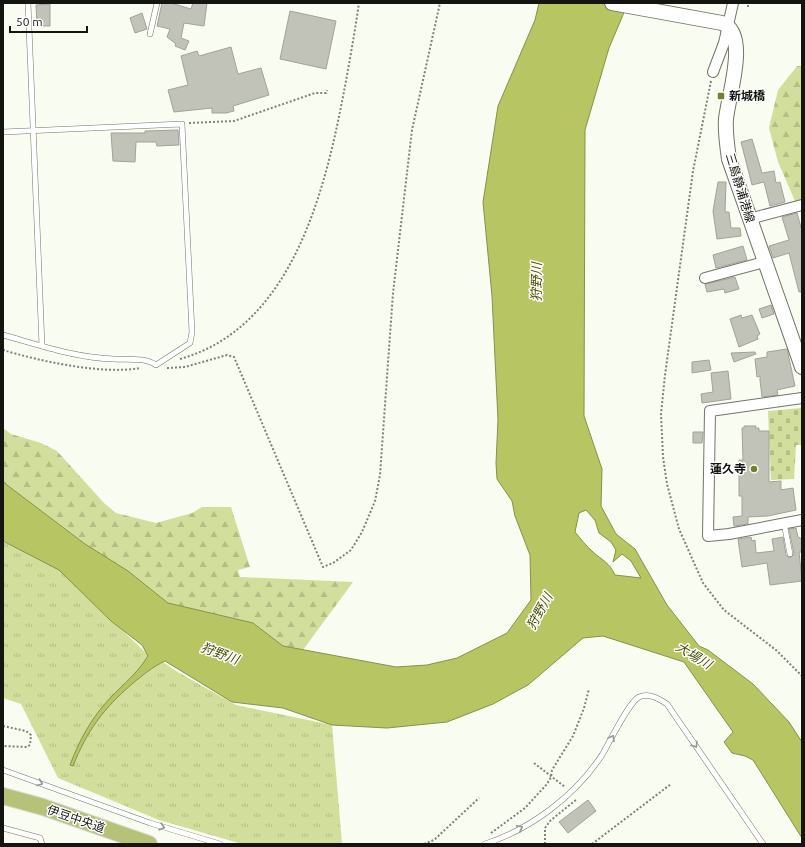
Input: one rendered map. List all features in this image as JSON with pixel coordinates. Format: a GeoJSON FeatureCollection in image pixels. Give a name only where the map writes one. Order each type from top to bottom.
{"type":"FeatureCollection","features":[{"type":"Feature","properties":{"kind":"highway","name":"伊豆中央道"},"geometry":{"type":"LineString","coordinates":[[3,796],[43,807],[148,844]]}},
{"type":"Feature","properties":{"kind":"highway","name":"伊豆中央道"},"geometry":{"type":"LineString","coordinates":[[3,804],[70,822],[133,844]]}},
{"type":"Feature","properties":{"kind":"main road"},"geometry":{"type":"LineString","coordinates":[[612,3],[725,25]]}},
{"type":"Feature","properties":{"kind":"main road","name":"三島静浦港線"},"geometry":{"type":"LineString","coordinates":[[725,25],[733,35],[737,51],[726,118],[726,138],[729,159],[802,367]]}},
{"type":"Feature","properties":{"kind":"street"},"geometry":{"type":"LineString","coordinates":[[713,72],[725,25],[733,3]]}},
{"type":"Feature","properties":{"kind":"street"},"geometry":{"type":"LineString","coordinates":[[749,219],[802,205]]}},
{"type":"Feature","properties":{"kind":"street"},"geometry":{"type":"LineString","coordinates":[[704,278],[764,262]]}},
{"type":"Feature","properties":{"kind":"street"},"geometry":{"type":"LineString","coordinates":[[802,398],[710,411],[708,536],[729,534],[802,520]]}},
{"type":"Feature","properties":{"kind":"lane"},"geometry":{"type":"LineString","coordinates":[[28,3],[42,346]]}},
{"type":"Feature","properties":{"kind":"lane"},"geometry":{"type":"LineString","coordinates":[[150,34],[157,3]]}},
{"type":"Feature","properties":{"kind":"lane"},"geometry":{"type":"LineString","coordinates":[[3,132],[182,124],[192,332],[190,343],[156,365],[152,362],[112,359],[66,352],[3,335]]}},
{"type":"Feature","properties":{"kind":"lane"},"geometry":{"type":"LineString","coordinates":[[784,523],[790,554]]}},
{"type":"Feature","properties":{"kind":"lane"},"geometry":{"type":"LineString","coordinates":[[485,844],[498,839],[534,820],[571,792],[601,756],[631,706],[639,697],[647,695],[658,697],[667,704],[762,844]]}},
{"type":"Feature","properties":{"kind":"lane"},"geometry":{"type":"LineString","coordinates":[[3,770],[150,823],[220,844]]}},
{"type":"Feature","properties":{"kind":"lane"},"geometry":{"type":"LineString","coordinates":[[3,828],[40,838],[42,844]]}},
{"type":"Feature","properties":{"kind":"path"},"geometry":{"type":"LineString","coordinates":[[176,360],[199,352],[216,343],[248,319],[275,287],[301,244],[316,207],[335,138],[360,3]]}},
{"type":"Feature","properties":{"kind":"path"},"geometry":{"type":"LineString","coordinates":[[3,350],[43,360],[108,369],[136,369],[156,365],[166,368],[185,368],[227,355],[234,357],[323,567],[333,563],[351,550],[370,515],[380,475],[393,293],[412,130],[440,3]]}},
{"type":"Feature","properties":{"kind":"path"},"geometry":{"type":"LineString","coordinates":[[713,72],[693,171],[665,375],[662,414],[663,457],[669,490],[679,528],[704,583],[724,610],[776,650],[802,676]]}},
{"type":"Feature","properties":{"kind":"path"},"geometry":{"type":"LineString","coordinates":[[182,124],[234,121],[315,93],[326,93],[327,90]]}},
{"type":"Feature","properties":{"kind":"path"},"geometry":{"type":"LineString","coordinates":[[485,844],[486,836],[525,808],[547,784],[551,777],[552,770],[573,736],[584,708],[589,689]]}},
{"type":"Feature","properties":{"kind":"path"},"geometry":{"type":"LineString","coordinates":[[3,726],[26,730],[31,735],[32,740],[30,745],[27,747],[3,746]]}},
{"type":"Feature","properties":{"kind":"path"},"geometry":{"type":"LineString","coordinates":[[534,764],[571,792]]}},
{"type":"Feature","properties":{"kind":"path"},"geometry":{"type":"LineString","coordinates":[[592,844],[671,784]]}},
{"type":"Feature","properties":{"kind":"path"},"geometry":{"type":"LineString","coordinates":[[424,844],[434,840],[479,798]]}},
{"type":"Feature","properties":{"kind":"path"},"geometry":{"type":"LineString","coordinates":[[545,843],[545,828],[550,821],[576,799]]}},
{"type":"Feature","properties":{"kind":"green space"},"geometry":{"type":"Polygon","coordinates":[[[797,66],[802,66],[802,200],[795,201],[778,162],[769,128],[778,90],[797,66]]]}},
{"type":"Feature","properties":{"kind":"green space"},"geometry":{"type":"Polygon","coordinates":[[[801,408],[802,445],[796,445],[794,479],[771,480],[768,411],[801,408]]]}},
{"type":"Feature","properties":{"kind":"green space"},"geometry":{"type":"Polygon","coordinates":[[[3,428],[11,434],[41,443],[57,451],[104,503],[116,513],[156,523],[192,513],[202,507],[231,507],[250,567],[238,570],[240,577],[353,582],[303,650],[283,646],[253,623],[168,603],[128,571],[85,544],[3,482],[3,428]]]}},
{"type":"Feature","properties":{"kind":"green space"},"geometry":{"type":"Polygon","coordinates":[[[3,542],[36,556],[61,571],[149,656],[163,662],[236,705],[332,725],[342,844],[242,844],[159,820],[58,778],[21,704],[3,698],[3,542]]]}},
{"type":"Feature","properties":{"kind":"water"},"geometry":{"type":"Polygon","coordinates":[[[539,3],[628,3],[609,48],[585,130],[584,416],[602,469],[601,506],[616,534],[635,549],[667,605],[699,646],[708,650],[753,684],[789,722],[802,742],[802,838],[753,760],[745,756],[732,753],[724,742],[733,732],[684,662],[603,636],[583,638],[528,685],[493,704],[447,722],[387,728],[332,725],[283,708],[232,702],[165,661],[144,674],[113,702],[90,731],[73,766],[70,765],[84,734],[98,713],[108,700],[138,670],[148,656],[142,645],[111,621],[59,570],[3,541],[3,482],[85,544],[128,571],[168,603],[253,623],[283,646],[396,667],[427,665],[457,658],[507,633],[531,600],[530,555],[515,516],[512,501],[497,479],[496,463],[498,420],[492,296],[483,202],[498,106],[535,20],[539,3]],[[586,510],[579,513],[575,532],[590,550],[608,564],[615,575],[641,578],[631,561],[622,554],[613,562],[616,550],[611,542],[599,533],[595,520],[586,510]]]}},
{"type":"Feature","properties":{"kind":"building"},"geometry":{"type":"Polygon","coordinates":[[[162,3],[171,3],[191,9],[193,3],[207,3],[204,26],[184,23],[181,38],[189,41],[185,50],[175,46],[176,44],[167,37],[170,29],[157,26],[162,3]]]}},
{"type":"Feature","properties":{"kind":"building"},"geometry":{"type":"Polygon","coordinates":[[[50,4],[50,26],[37,26],[36,5],[50,4]]]}},
{"type":"Feature","properties":{"kind":"building"},"geometry":{"type":"Polygon","coordinates":[[[290,11],[336,21],[326,69],[280,59],[290,11]]]}},
{"type":"Feature","properties":{"kind":"building"},"geometry":{"type":"Polygon","coordinates":[[[142,13],[147,29],[135,33],[130,18],[142,13]]]}},
{"type":"Feature","properties":{"kind":"building"},"geometry":{"type":"Polygon","coordinates":[[[231,47],[238,74],[261,68],[269,95],[233,106],[234,111],[226,113],[212,113],[212,108],[174,112],[168,90],[188,85],[181,56],[197,51],[199,56],[231,47]]]}},
{"type":"Feature","properties":{"kind":"building"},"geometry":{"type":"Polygon","coordinates":[[[178,130],[179,145],[157,146],[156,142],[136,142],[135,162],[113,161],[111,133],[145,133],[145,131],[178,130]]]}},
{"type":"Feature","properties":{"kind":"building"},"geometry":{"type":"Polygon","coordinates":[[[752,139],[762,173],[774,171],[776,183],[780,182],[785,202],[770,206],[764,182],[752,185],[741,142],[752,139]]]}},
{"type":"Feature","properties":{"kind":"building"},"geometry":{"type":"Polygon","coordinates":[[[718,182],[726,182],[725,212],[729,212],[731,228],[740,228],[741,236],[717,239],[713,211],[718,182]]]}},
{"type":"Feature","properties":{"kind":"building"},"geometry":{"type":"Polygon","coordinates":[[[797,213],[802,231],[802,292],[799,292],[789,253],[773,258],[769,246],[789,240],[782,217],[797,213]]]}},
{"type":"Feature","properties":{"kind":"building"},"geometry":{"type":"Polygon","coordinates":[[[743,246],[747,260],[716,268],[713,255],[743,246]]]}},
{"type":"Feature","properties":{"kind":"building"},"geometry":{"type":"Polygon","coordinates":[[[735,277],[739,289],[725,293],[724,289],[707,292],[705,284],[735,277]]]}},
{"type":"Feature","properties":{"kind":"building"},"geometry":{"type":"Polygon","coordinates":[[[771,305],[774,314],[762,318],[759,309],[771,305]]]}},
{"type":"Feature","properties":{"kind":"building"},"geometry":{"type":"Polygon","coordinates":[[[741,315],[742,318],[752,315],[760,334],[757,336],[758,339],[739,347],[730,319],[741,315]]]}},
{"type":"Feature","properties":{"kind":"building"},"geometry":{"type":"Polygon","coordinates":[[[787,349],[795,386],[777,390],[778,395],[762,397],[760,376],[757,377],[755,359],[767,357],[767,352],[787,349]]]}},
{"type":"Feature","properties":{"kind":"building"},"geometry":{"type":"Polygon","coordinates":[[[755,352],[756,354],[734,362],[731,353],[755,352]]]}},
{"type":"Feature","properties":{"kind":"building"},"geometry":{"type":"Polygon","coordinates":[[[709,360],[711,370],[692,373],[692,362],[709,360]]]}},
{"type":"Feature","properties":{"kind":"building"},"geometry":{"type":"Polygon","coordinates":[[[728,371],[731,399],[702,403],[701,394],[713,392],[711,373],[728,371]]]}},
{"type":"Feature","properties":{"kind":"building"},"geometry":{"type":"Polygon","coordinates":[[[744,426],[756,426],[755,428],[759,428],[759,431],[769,431],[769,482],[781,481],[781,490],[793,488],[796,510],[768,516],[748,517],[748,524],[734,526],[733,517],[742,516],[742,496],[739,496],[739,460],[743,460],[742,428],[744,428],[744,426]]]}},
{"type":"Feature","properties":{"kind":"building"},"geometry":{"type":"Polygon","coordinates":[[[693,432],[703,432],[702,443],[693,443],[693,432]]]}},
{"type":"Feature","properties":{"kind":"building"},"geometry":{"type":"Polygon","coordinates":[[[796,528],[798,537],[802,539],[802,552],[799,552],[802,581],[770,585],[767,563],[742,567],[738,539],[751,537],[752,541],[755,540],[756,553],[774,551],[772,539],[783,537],[786,555],[790,558],[794,554],[789,529],[796,528]]]}},
{"type":"Feature","properties":{"kind":"building"},"geometry":{"type":"Polygon","coordinates":[[[588,800],[596,811],[568,833],[559,822],[588,800]]]}},
{"type":"Feature","properties":{"kind":"place","name":"新城橋"},"geometry":{"type":"Point","coordinates":[721,96]}},
{"type":"Feature","properties":{"kind":"place","name":"蓮久寺"},"geometry":{"type":"Point","coordinates":[754,469]}},
{"type":"Feature","properties":{"kind":"water label","name":"狩野川"},"geometry":{"type":"Point","coordinates":[536,282]}},
{"type":"Feature","properties":{"kind":"water label","name":"狩野川"},"geometry":{"type":"Point","coordinates":[539,611]}},
{"type":"Feature","properties":{"kind":"water label","name":"狩野川"},"geometry":{"type":"Point","coordinates":[220,653]}},
{"type":"Feature","properties":{"kind":"water label","name":"大場川"},"geometry":{"type":"Point","coordinates":[694,655]}}]}
